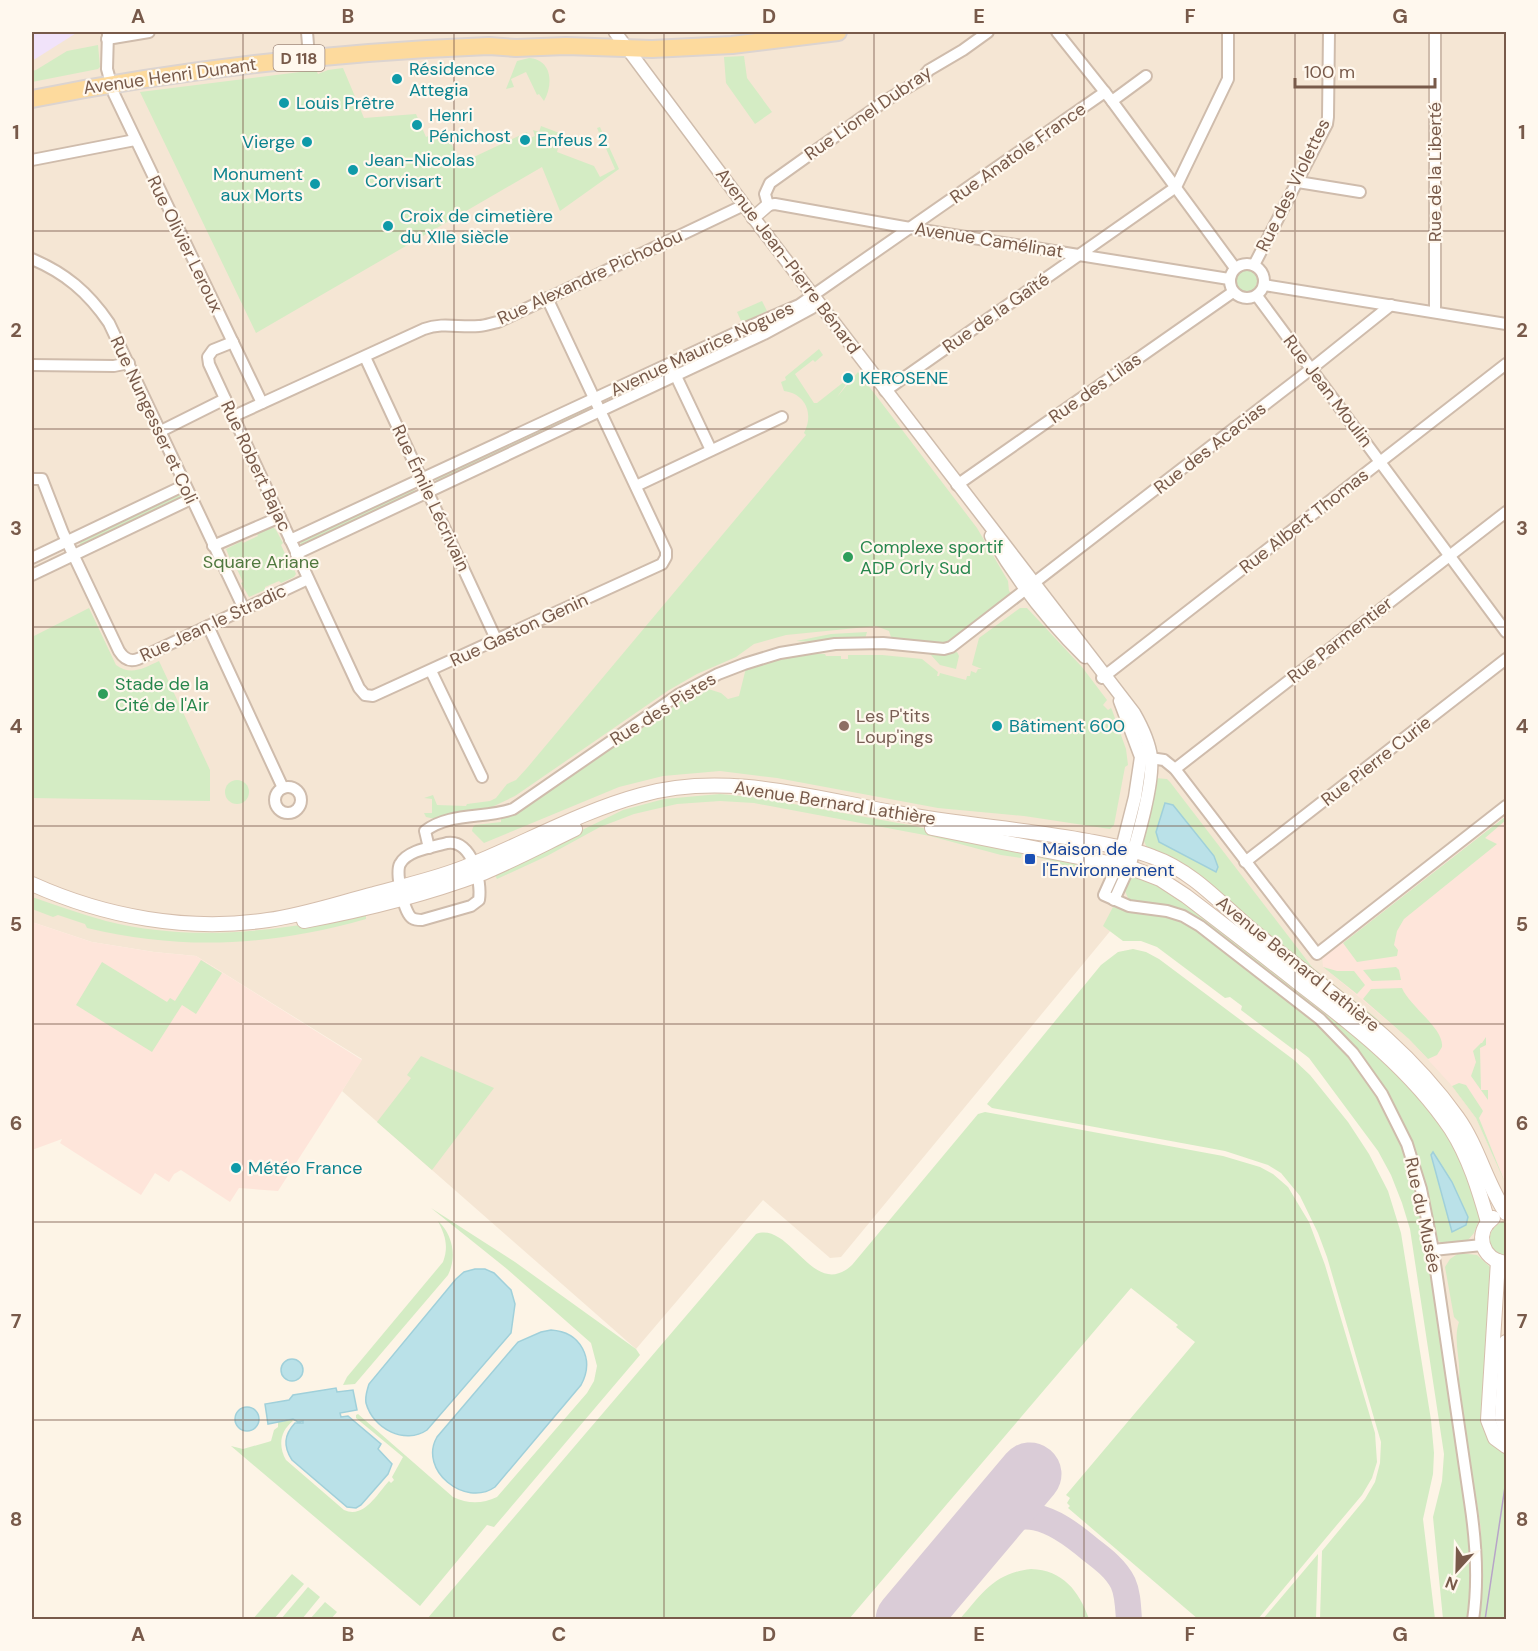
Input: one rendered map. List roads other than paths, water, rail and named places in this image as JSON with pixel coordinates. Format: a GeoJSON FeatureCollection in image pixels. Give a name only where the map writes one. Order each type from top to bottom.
{"type":"FeatureCollection","features":[{"type":"Feature","properties":{"kind":"main road","name":"D 118"},"geometry":{"type":"LineString","coordinates":[[621,39],[750,41],[838,32]]}},
{"type":"Feature","properties":{"kind":"main road","name":"Avenue Henri Dunant"},"geometry":{"type":"LineString","coordinates":[[32,99],[110,84],[240,64],[309,57],[489,46],[535,39],[621,39]]}},
{"type":"Feature","properties":{"kind":"main road","name":"Avenue Bernard Lathière"},"geometry":{"type":"LineString","coordinates":[[32,894],[118,920],[164,928],[203,930],[294,924],[475,869],[619,809],[663,796],[700,792],[739,792],[772,797],[1124,866],[1160,879],[1186,896],[1341,1015],[1392,1059],[1428,1099],[1451,1130],[1477,1185],[1488,1222],[1506,1213],[1460,1121],[1433,1086],[1395,1045],[1198,883],[1168,863],[1128,850],[1048,833],[924,818],[754,787],[701,784],[667,788],[615,803],[475,869]]}},
{"type":"Feature","properties":{"kind":"main road","name":"Avenue Bernard Lathière"},"geometry":{"type":"LineString","coordinates":[[32,884],[88,906],[117,914],[209,924],[292,916],[402,892]]}},
{"type":"Feature","properties":{"kind":"main road"},"geometry":{"type":"LineString","coordinates":[[1488,1222],[1483,1229],[1482,1245],[1486,1252],[1502,1262],[1488,1417],[1493,1436],[1506,1446]]}},
{"type":"Feature","properties":{"kind":"main road"},"geometry":{"type":"LineString","coordinates":[[1506,1342],[1502,1418],[1506,1430]]}},
{"type":"Feature","properties":{"kind":"street"},"geometry":{"type":"LineString","coordinates":[[107,35],[149,32]]}},
{"type":"Feature","properties":{"kind":"street"},"geometry":{"type":"LineString","coordinates":[[306,32],[309,57]]}},
{"type":"Feature","properties":{"kind":"street","name":"Rue Lionel Dubray"},"geometry":{"type":"LineString","coordinates":[[768,205],[765,194],[770,183],[885,101],[920,80],[929,70],[988,32]]}},
{"type":"Feature","properties":{"kind":"street"},"geometry":{"type":"LineString","coordinates":[[1057,32],[1109,96],[1235,268]]}},
{"type":"Feature","properties":{"kind":"street","name":"Rue de la Gaîté"},"geometry":{"type":"LineString","coordinates":[[885,391],[1176,187],[1228,79],[1228,32]]}},
{"type":"Feature","properties":{"kind":"street","name":"Rue des Violettes"},"geometry":{"type":"LineString","coordinates":[[1254,265],[1298,182],[1328,117],[1329,32]]}},
{"type":"Feature","properties":{"kind":"street","name":"Rue de la Liberté"},"geometry":{"type":"LineString","coordinates":[[1435,32],[1435,312]]}},
{"type":"Feature","properties":{"kind":"street","name":"Rue Olivier Leroux"},"geometry":{"type":"LineString","coordinates":[[107,35],[107,69],[110,84],[262,403]]}},
{"type":"Feature","properties":{"kind":"street","name":"Avenue Jean-Pierre Bénard"},"geometry":{"type":"LineString","coordinates":[[621,39],[753,218],[983,519],[996,544],[1134,713],[1145,735],[1149,785],[1124,866]]}},
{"type":"Feature","properties":{"kind":"street","name":"Rue Anatole France"},"geometry":{"type":"LineString","coordinates":[[813,296],[910,228],[1109,96],[1146,76]]}},
{"type":"Feature","properties":{"kind":"street"},"geometry":{"type":"LineString","coordinates":[[32,160],[135,140]]}},
{"type":"Feature","properties":{"kind":"street"},"geometry":{"type":"LineString","coordinates":[[1298,182],[1360,192]]}},
{"type":"Feature","properties":{"kind":"street","name":"Avenue Camélinat"},"geometry":{"type":"LineString","coordinates":[[768,205],[775,204],[1229,279]]}},
{"type":"Feature","properties":{"kind":"street","name":"Rue Alexandre Pichodou"},"geometry":{"type":"LineString","coordinates":[[234,416],[435,325],[480,326],[498,322],[744,205]]}},
{"type":"Feature","properties":{"kind":"street"},"geometry":{"type":"LineString","coordinates":[[753,218],[768,205]]}},
{"type":"Feature","properties":{"kind":"street","name":"Rue Nungesser et Coli"},"geometry":{"type":"LineString","coordinates":[[32,259],[62,274],[85,292],[109,323],[244,609]]}},
{"type":"Feature","properties":{"kind":"street"},"geometry":{"type":"LineString","coordinates":[[1244,264],[1254,265],[1262,273],[1264,285],[1257,296],[1241,298],[1233,292],[1229,279],[1235,268],[1244,264]]}},
{"type":"Feature","properties":{"kind":"street"},"geometry":{"type":"LineString","coordinates":[[1264,285],[1506,324]]}},
{"type":"Feature","properties":{"kind":"street","name":"Rue des Lilas"},"geometry":{"type":"LineString","coordinates":[[957,485],[1233,292]]}},
{"type":"Feature","properties":{"kind":"street","name":"Avenue Maurice Nogues"},"geometry":{"type":"LineString","coordinates":[[290,540],[747,327],[789,310],[813,296]]}},
{"type":"Feature","properties":{"kind":"street","name":"Avenue Maurice Nogues"},"geometry":{"type":"LineString","coordinates":[[296,554],[764,334],[812,308],[813,296]]}},
{"type":"Feature","properties":{"kind":"street","name":"Rue Jean Moulin"},"geometry":{"type":"LineString","coordinates":[[1257,296],[1506,632]]}},
{"type":"Feature","properties":{"kind":"street"},"geometry":{"type":"LineString","coordinates":[[547,298],[636,486],[782,417]]}},
{"type":"Feature","properties":{"kind":"street","name":"Rue des Acacias"},"geometry":{"type":"LineString","coordinates":[[1031,586],[1390,305]]}},
{"type":"Feature","properties":{"kind":"street","name":"Rue Robert Bajac"},"geometry":{"type":"LineString","coordinates":[[232,342],[213,350],[208,357],[209,364],[362,693],[369,696]]}},
{"type":"Feature","properties":{"kind":"street","name":"Rue Émile Lécrivain"},"geometry":{"type":"LineString","coordinates":[[365,357],[496,639]]}},
{"type":"Feature","properties":{"kind":"street"},"geometry":{"type":"LineString","coordinates":[[32,365],[114,366],[129,363]]}},
{"type":"Feature","properties":{"kind":"street"},"geometry":{"type":"LineString","coordinates":[[670,363],[711,450]]}},
{"type":"Feature","properties":{"kind":"street","name":"Rue Albert Thomas"},"geometry":{"type":"LineString","coordinates":[[1104,676],[1506,364]]}},
{"type":"Feature","properties":{"kind":"street"},"geometry":{"type":"LineString","coordinates":[[160,430],[225,399]]}},
{"type":"Feature","properties":{"kind":"street"},"geometry":{"type":"LineString","coordinates":[[32,478],[42,479],[74,554]]}},
{"type":"Feature","properties":{"kind":"street"},"geometry":{"type":"LineString","coordinates":[[32,558],[185,485]]}},
{"type":"Feature","properties":{"kind":"street","name":"Rue Gaston Genin"},"geometry":{"type":"LineString","coordinates":[[369,696],[431,671],[662,564],[666,557],[666,550],[636,486]]}},
{"type":"Feature","properties":{"kind":"street"},"geometry":{"type":"LineString","coordinates":[[32,574],[191,499]]}},
{"type":"Feature","properties":{"kind":"street","name":"Rue Parmentier"},"geometry":{"type":"LineString","coordinates":[[1175,769],[1506,512]]}},
{"type":"Feature","properties":{"kind":"street"},"geometry":{"type":"LineString","coordinates":[[213,546],[280,517]]}},
{"type":"Feature","properties":{"kind":"street","name":"Rue Jean le Stradic"},"geometry":{"type":"LineString","coordinates":[[74,554],[119,651],[124,658],[134,660],[308,579]]}},
{"type":"Feature","properties":{"kind":"street","name":"Rue des Pistes"},"geometry":{"type":"LineString","coordinates":[[429,848],[425,831],[430,827],[448,820],[497,814],[513,809],[678,695],[718,674],[780,653],[821,646],[883,643],[944,649],[961,641],[1031,586]]}},
{"type":"Feature","properties":{"kind":"street"},"geometry":{"type":"LineString","coordinates":[[208,626],[283,788]]}},
{"type":"Feature","properties":{"kind":"street","name":"Rue Pierre Curie"},"geometry":{"type":"LineString","coordinates":[[1245,862],[1506,659]]}},
{"type":"Feature","properties":{"kind":"street"},"geometry":{"type":"LineString","coordinates":[[431,671],[482,777]]}},
{"type":"Feature","properties":{"kind":"street"},"geometry":{"type":"LineString","coordinates":[[1146,758],[1164,759],[1175,769],[1317,954],[1506,806]]}},
{"type":"Feature","properties":{"kind":"street"},"geometry":{"type":"LineString","coordinates":[[447,843],[457,844],[465,850],[475,869],[480,887],[476,904],[418,920],[410,916],[398,875],[400,863],[409,856],[447,843]]}},
{"type":"Feature","properties":{"kind":"street","name":"Rue du Musée"},"geometry":{"type":"LineString","coordinates":[[1124,866],[1109,897],[1129,906],[1167,910],[1190,920],[1308,1008],[1338,1036],[1375,1083],[1401,1130],[1421,1189],[1433,1250],[1475,1539],[1477,1569],[1473,1620]]}},
{"type":"Feature","properties":{"kind":"street"},"geometry":{"type":"LineString","coordinates":[[1433,1250],[1482,1245]]}},
{"type":"Feature","properties":{"kind":"water"},"geometry":{"type":"Polygon","coordinates":[[[1165,803],[1173,805],[1214,856],[1218,867],[1216,872],[1159,842],[1156,832],[1165,803]]]}},
{"type":"Feature","properties":{"kind":"water"},"geometry":{"type":"Polygon","coordinates":[[[1433,1152],[1452,1182],[1468,1217],[1466,1225],[1452,1232],[1431,1155],[1433,1152]]]}},
{"type":"Feature","properties":{"kind":"water"},"geometry":{"type":"Polygon","coordinates":[[[485,1269],[494,1273],[511,1290],[515,1304],[511,1333],[427,1430],[409,1436],[391,1432],[375,1420],[370,1412],[366,1403],[369,1384],[456,1279],[464,1272],[485,1269]]]}},
{"type":"Feature","properties":{"kind":"water"},"geometry":{"type":"Polygon","coordinates":[[[551,1330],[570,1336],[582,1348],[586,1357],[586,1366],[581,1385],[495,1487],[483,1492],[471,1493],[458,1489],[439,1473],[434,1462],[433,1449],[437,1437],[518,1342],[551,1330]]]}},
{"type":"Feature","properties":{"kind":"water"},"geometry":{"type":"Polygon","coordinates":[[[292,1359],[300,1362],[303,1370],[300,1378],[292,1381],[284,1378],[281,1370],[284,1362],[292,1359]]]}},
{"type":"Feature","properties":{"kind":"water"},"geometry":{"type":"Polygon","coordinates":[[[336,1388],[337,1392],[353,1390],[357,1410],[340,1413],[341,1417],[348,1416],[381,1444],[378,1449],[392,1464],[388,1474],[356,1508],[347,1507],[292,1460],[287,1450],[287,1436],[295,1423],[303,1423],[303,1421],[298,1422],[293,1419],[268,1424],[265,1404],[289,1400],[293,1395],[336,1388]]]}},
{"type":"Feature","properties":{"kind":"water"},"geometry":{"type":"Polygon","coordinates":[[[247,1407],[256,1410],[259,1419],[256,1428],[247,1431],[238,1428],[235,1419],[238,1410],[247,1407]]]}},
{"type":"Feature","properties":{"kind":"tram line"},"geometry":{"type":"LineString","coordinates":[[1485,1620],[1506,1480]]}},
{"type":"Feature","properties":{"kind":"place","name":"Résidence Attegia"},"geometry":{"type":"Point","coordinates":[397,79]}},
{"type":"Feature","properties":{"kind":"place","name":"Louis Prêtre"},"geometry":{"type":"Point","coordinates":[284,103]}},
{"type":"Feature","properties":{"kind":"place","name":"Henri Pénichost"},"geometry":{"type":"Point","coordinates":[417,125]}},
{"type":"Feature","properties":{"kind":"place","name":"Enfeus 2"},"geometry":{"type":"Point","coordinates":[525,140]}},
{"type":"Feature","properties":{"kind":"place","name":"Vierge"},"geometry":{"type":"Point","coordinates":[307,142]}},
{"type":"Feature","properties":{"kind":"place","name":"Jean-Nicolas Corvisart"},"geometry":{"type":"Point","coordinates":[353,170]}},
{"type":"Feature","properties":{"kind":"place","name":"Monument aux Morts"},"geometry":{"type":"Point","coordinates":[315,184]}},
{"type":"Feature","properties":{"kind":"place","name":"Croix de cimetière du XIIe siècle"},"geometry":{"type":"Point","coordinates":[388,226]}},
{"type":"Feature","properties":{"kind":"place","name":"KEROSENE"},"geometry":{"type":"Point","coordinates":[848,378]}},
{"type":"Feature","properties":{"kind":"place","name":"Complexe sportif ADP Orly Sud"},"geometry":{"type":"Point","coordinates":[848,557]}},
{"type":"Feature","properties":{"kind":"place","name":"Stade de la Cité de l'Air"},"geometry":{"type":"Point","coordinates":[103,694]}},
{"type":"Feature","properties":{"kind":"place","name":"Les P'tits Loup'ings"},"geometry":{"type":"Point","coordinates":[844,726]}},
{"type":"Feature","properties":{"kind":"place","name":"Bâtiment 600"},"geometry":{"type":"Point","coordinates":[997,726]}},
{"type":"Feature","properties":{"kind":"place","name":"Maison de l'Environnement"},"geometry":{"type":"Point","coordinates":[1030,859]}},
{"type":"Feature","properties":{"kind":"place","name":"Météo France"},"geometry":{"type":"Point","coordinates":[236,1168]}},
{"type":"Feature","properties":{"kind":"park label","name":"Square Ariane"},"geometry":{"type":"Point","coordinates":[261,562]}}]}
